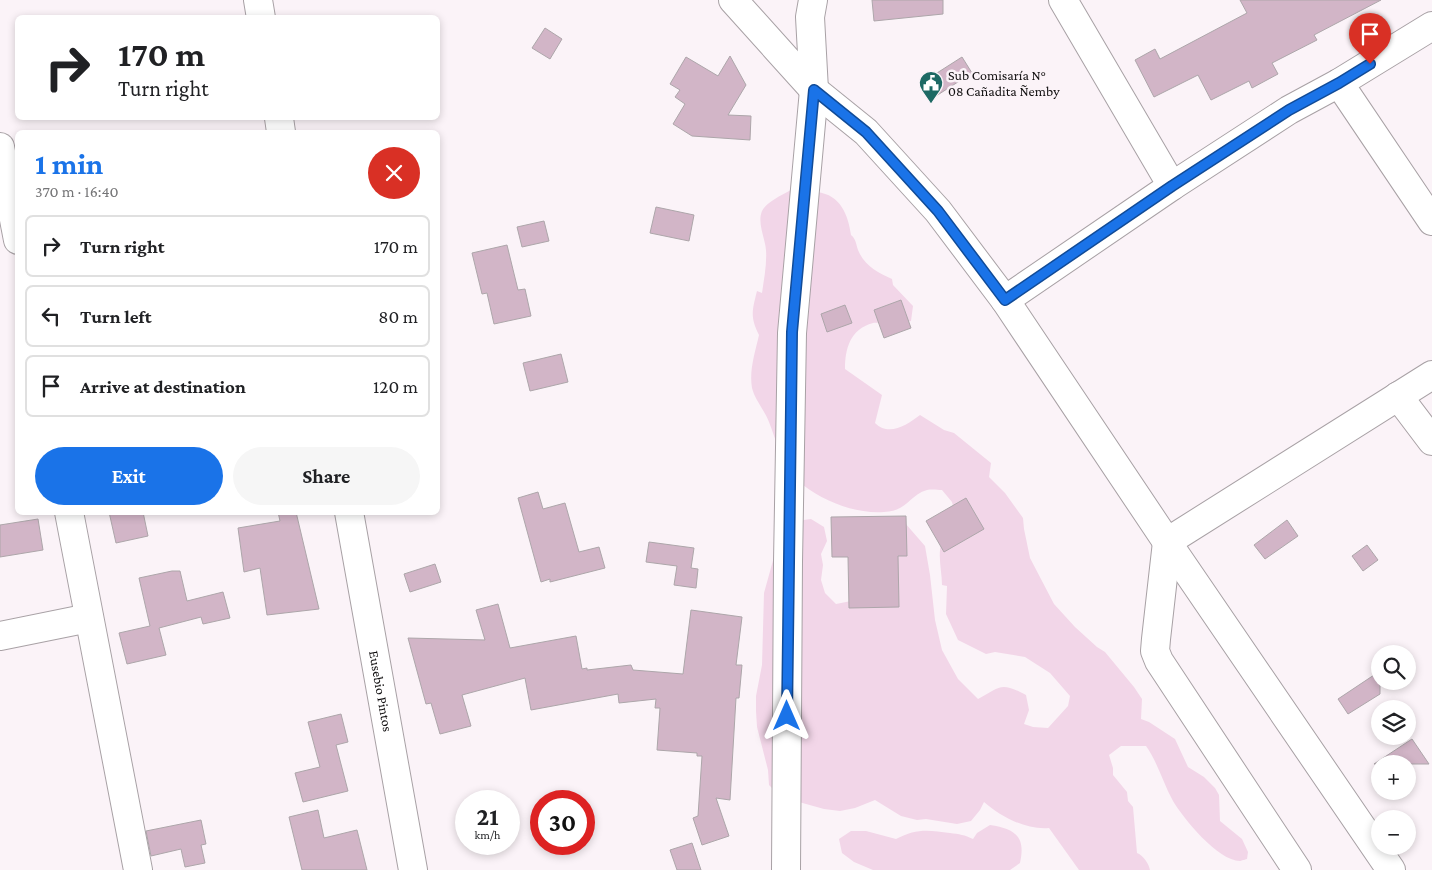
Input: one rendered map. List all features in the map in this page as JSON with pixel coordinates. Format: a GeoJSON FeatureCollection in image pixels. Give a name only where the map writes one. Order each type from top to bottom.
{"type":"FeatureCollection","features":[{"type":"Feature","properties":{"kind":"street"},"geometry":{"type":"LineString","coordinates":[[258,0],[260,15]]}},
{"type":"Feature","properties":{"kind":"street"},"geometry":{"type":"LineString","coordinates":[[733,0],[814,90],[866,132],[938,211],[1005,300],[1167,542],[1391,870]]}},
{"type":"Feature","properties":{"kind":"street"},"geometry":{"type":"LineString","coordinates":[[786,870],[792,332],[814,90],[810,17],[813,0]]}},
{"type":"Feature","properties":{"kind":"street"},"geometry":{"type":"LineString","coordinates":[[1063,0],[1172,186]]}},
{"type":"Feature","properties":{"kind":"street"},"geometry":{"type":"LineString","coordinates":[[1005,300],[1172,186],[1289,110],[1339,83],[1432,26]]}},
{"type":"Feature","properties":{"kind":"street"},"geometry":{"type":"LineString","coordinates":[[1339,83],[1432,221]]}},
{"type":"Feature","properties":{"kind":"street"},"geometry":{"type":"LineString","coordinates":[[0,147],[15,224]]}},
{"type":"Feature","properties":{"kind":"street"},"geometry":{"type":"LineString","coordinates":[[1167,542],[1432,375]]}},
{"type":"Feature","properties":{"kind":"street"},"geometry":{"type":"LineString","coordinates":[[1398,396],[1432,440]]}},
{"type":"Feature","properties":{"kind":"street"},"geometry":{"type":"LineString","coordinates":[[70,515],[138,870]]}},
{"type":"Feature","properties":{"kind":"street","name":"Eusebio Pintos"},"geometry":{"type":"LineString","coordinates":[[350,515],[413,870]]}},
{"type":"Feature","properties":{"kind":"street"},"geometry":{"type":"LineString","coordinates":[[1167,542],[1155,651],[1159,661],[1297,870]]}},
{"type":"Feature","properties":{"kind":"street"},"geometry":{"type":"LineString","coordinates":[[0,636],[89,618]]}},
{"type":"Feature","properties":{"kind":"shaded area"},"geometry":{"type":"Polygon","coordinates":[[[794,188],[825,194],[838,202],[845,213],[851,235],[864,260],[877,271],[892,279],[893,285],[913,306],[911,321],[898,325],[873,323],[865,326],[854,335],[848,347],[845,369],[882,395],[875,423],[886,429],[898,428],[920,415],[944,430],[954,433],[991,463],[989,477],[1005,493],[1023,518],[1030,558],[1054,604],[1075,627],[1105,652],[1134,687],[1142,699],[1141,719],[1175,739],[1188,767],[1204,777],[1215,788],[1219,795],[1220,821],[1242,839],[1248,852],[1247,859],[1240,861],[1222,854],[1193,827],[1173,801],[1146,746],[1121,746],[1109,755],[1113,775],[1127,792],[1128,801],[1133,807],[1137,853],[1145,860],[1150,870],[1079,870],[1049,828],[1023,825],[998,813],[984,802],[971,821],[957,824],[926,819],[917,820],[901,816],[875,800],[855,808],[840,811],[824,809],[781,797],[769,785],[768,770],[757,727],[756,711],[756,696],[762,665],[764,593],[777,546],[796,521],[811,519],[824,527],[827,541],[821,554],[823,565],[821,580],[825,593],[836,604],[851,601],[905,523],[925,546],[935,620],[942,650],[958,679],[978,699],[1000,687],[1011,688],[1026,695],[1029,710],[1024,724],[1033,727],[1048,728],[1068,706],[1070,696],[1050,673],[1025,657],[995,652],[986,654],[958,640],[946,614],[947,586],[942,585],[940,557],[942,541],[956,517],[952,502],[942,490],[921,492],[903,506],[892,511],[863,511],[841,506],[821,497],[795,479],[787,469],[767,418],[753,392],[751,375],[759,335],[754,323],[753,309],[757,291],[762,293],[766,261],[766,250],[761,225],[762,211],[764,207],[776,198],[794,188]]]}},
{"type":"Feature","properties":{"kind":"shaded area"},"geometry":{"type":"Polygon","coordinates":[[[990,825],[1012,832],[1020,840],[1020,863],[1010,870],[873,870],[854,862],[842,853],[839,839],[851,831],[866,831],[896,839],[916,831],[929,831],[959,834],[973,839],[977,833],[990,825]]]}},
{"type":"Feature","properties":{"kind":"building"},"geometry":{"type":"Polygon","coordinates":[[[872,0],[943,0],[943,14],[874,21],[872,0]]]}},
{"type":"Feature","properties":{"kind":"building"},"geometry":{"type":"Polygon","coordinates":[[[1240,0],[1381,0],[1314,35],[1317,40],[1272,63],[1278,74],[1252,88],[1249,81],[1211,100],[1198,75],[1154,97],[1135,60],[1155,49],[1160,59],[1247,13],[1240,0]]]}},
{"type":"Feature","properties":{"kind":"building"},"geometry":{"type":"Polygon","coordinates":[[[545,28],[562,39],[550,59],[532,48],[545,28]]]}},
{"type":"Feature","properties":{"kind":"building"},"geometry":{"type":"Polygon","coordinates":[[[730,56],[746,85],[728,115],[751,116],[750,140],[692,136],[673,124],[685,104],[675,97],[680,90],[670,84],[686,57],[718,76],[730,56]]]}},
{"type":"Feature","properties":{"kind":"building"},"geometry":{"type":"Polygon","coordinates":[[[962,57],[972,73],[936,96],[926,80],[962,57]]]}},
{"type":"Feature","properties":{"kind":"building"},"geometry":{"type":"Polygon","coordinates":[[[656,207],[694,215],[689,241],[650,233],[656,207]]]}},
{"type":"Feature","properties":{"kind":"building"},"geometry":{"type":"Polygon","coordinates":[[[544,221],[549,241],[522,247],[517,227],[544,221]]]}},
{"type":"Feature","properties":{"kind":"building"},"geometry":{"type":"Polygon","coordinates":[[[507,245],[518,290],[525,289],[531,316],[494,324],[487,293],[482,294],[472,253],[507,245]]]}},
{"type":"Feature","properties":{"kind":"building"},"geometry":{"type":"Polygon","coordinates":[[[901,300],[911,328],[884,338],[874,310],[901,300]]]}},
{"type":"Feature","properties":{"kind":"building"},"geometry":{"type":"Polygon","coordinates":[[[845,305],[852,323],[827,332],[821,314],[845,305]]]}},
{"type":"Feature","properties":{"kind":"building"},"geometry":{"type":"Polygon","coordinates":[[[561,354],[568,382],[530,391],[523,363],[561,354]]]}},
{"type":"Feature","properties":{"kind":"building"},"geometry":{"type":"Polygon","coordinates":[[[538,492],[543,509],[565,503],[579,552],[599,547],[605,568],[550,582],[550,579],[541,582],[518,498],[538,492]]]}},
{"type":"Feature","properties":{"kind":"building"},"geometry":{"type":"Polygon","coordinates":[[[966,498],[984,529],[944,552],[926,521],[966,498]]]}},
{"type":"Feature","properties":{"kind":"building"},"geometry":{"type":"Polygon","coordinates":[[[110,515],[144,515],[148,536],[116,543],[110,515]]]}},
{"type":"Feature","properties":{"kind":"building"},"geometry":{"type":"Polygon","coordinates":[[[279,515],[297,515],[319,609],[267,615],[260,568],[244,572],[238,528],[280,521],[279,515]]]}},
{"type":"Feature","properties":{"kind":"building"},"geometry":{"type":"Polygon","coordinates":[[[906,516],[907,556],[898,556],[899,607],[849,608],[848,557],[832,557],[831,517],[906,516]]]}},
{"type":"Feature","properties":{"kind":"building"},"geometry":{"type":"Polygon","coordinates":[[[38,519],[43,550],[0,557],[0,525],[38,519]]]}},
{"type":"Feature","properties":{"kind":"building"},"geometry":{"type":"Polygon","coordinates":[[[1287,520],[1298,536],[1265,559],[1254,545],[1287,520]]]}},
{"type":"Feature","properties":{"kind":"building"},"geometry":{"type":"Polygon","coordinates":[[[649,542],[694,548],[691,568],[698,569],[696,588],[674,585],[677,566],[646,562],[649,542]]]}},
{"type":"Feature","properties":{"kind":"building"},"geometry":{"type":"Polygon","coordinates":[[[1367,545],[1378,560],[1363,571],[1352,556],[1367,545]]]}},
{"type":"Feature","properties":{"kind":"building"},"geometry":{"type":"Polygon","coordinates":[[[435,564],[441,582],[410,592],[404,574],[435,564]]]}},
{"type":"Feature","properties":{"kind":"building"},"geometry":{"type":"Polygon","coordinates":[[[180,571],[187,601],[223,592],[230,618],[203,624],[201,617],[159,628],[166,655],[127,664],[119,633],[150,626],[139,578],[180,571]]]}},
{"type":"Feature","properties":{"kind":"building"},"geometry":{"type":"Polygon","coordinates":[[[498,604],[510,648],[576,636],[582,669],[587,668],[587,670],[631,665],[633,670],[683,674],[691,610],[742,617],[736,665],[742,665],[739,698],[736,698],[730,800],[716,798],[729,836],[702,845],[693,818],[698,816],[702,756],[697,756],[697,753],[657,750],[660,708],[655,708],[656,699],[619,703],[618,694],[531,710],[525,678],[462,695],[471,726],[440,734],[431,703],[426,704],[408,638],[485,640],[476,610],[498,604]]]}},
{"type":"Feature","properties":{"kind":"building"},"geometry":{"type":"Polygon","coordinates":[[[1371,677],[1371,690],[1380,690],[1380,694],[1348,714],[1338,699],[1371,677]]]}},
{"type":"Feature","properties":{"kind":"building"},"geometry":{"type":"Polygon","coordinates":[[[341,714],[348,742],[336,745],[348,791],[303,802],[295,773],[320,767],[308,722],[341,714]]]}},
{"type":"Feature","properties":{"kind":"building"},"geometry":{"type":"Polygon","coordinates":[[[1403,745],[1416,745],[1429,764],[1416,764],[1416,755],[1388,755],[1403,745]]]}},
{"type":"Feature","properties":{"kind":"building"},"geometry":{"type":"Polygon","coordinates":[[[318,810],[324,838],[357,830],[367,870],[302,870],[289,817],[318,810]]]}},
{"type":"Feature","properties":{"kind":"building"},"geometry":{"type":"Polygon","coordinates":[[[201,820],[206,844],[201,845],[205,863],[185,867],[181,849],[151,856],[146,831],[201,820]]]}},
{"type":"Feature","properties":{"kind":"building"},"geometry":{"type":"Polygon","coordinates":[[[692,843],[701,870],[677,870],[670,850],[692,843]]]}},
{"type":"Feature","properties":{"kind":"place","name":"Sub Comisaría N° 08 Cañadita Ñemby"},"geometry":{"type":"Point","coordinates":[931,104]}},
{"type":"Feature","properties":{"kind":"route"},"geometry":{"type":"LineString","coordinates":[[787,716],[792,332],[814,90],[866,132],[938,211],[1005,300],[1172,186],[1289,110],[1370,64]]}}]}
